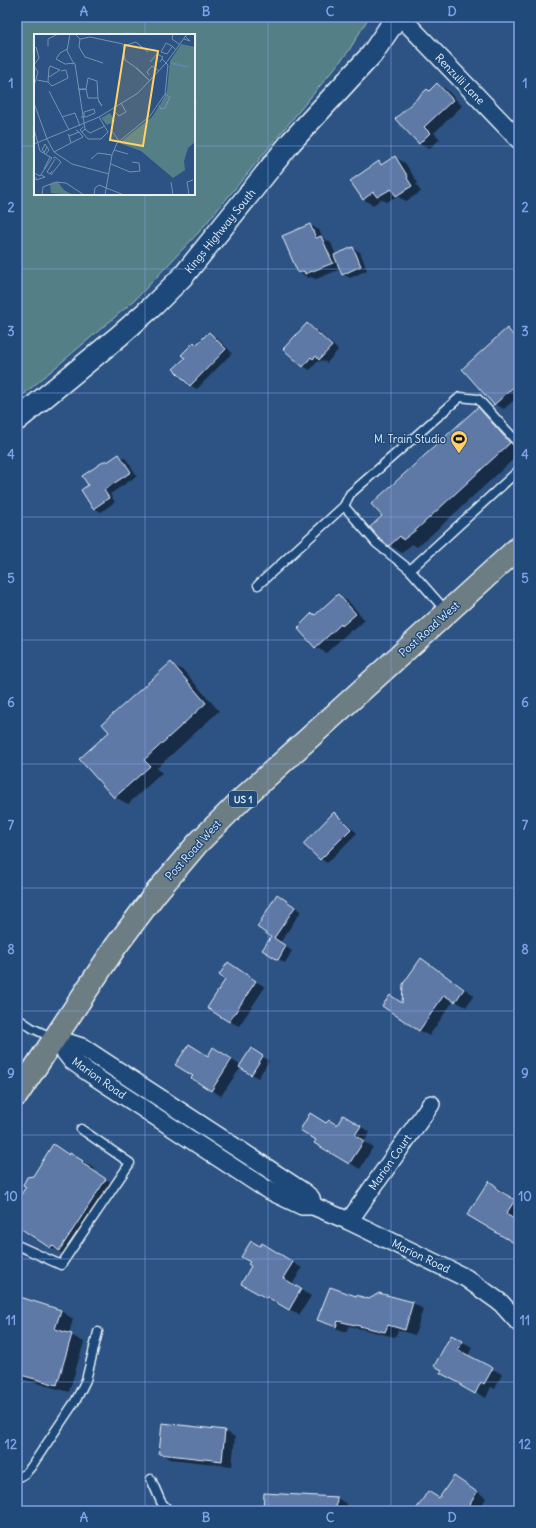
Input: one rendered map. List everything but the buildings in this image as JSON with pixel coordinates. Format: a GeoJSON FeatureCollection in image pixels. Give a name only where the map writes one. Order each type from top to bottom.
{"type":"FeatureCollection","features":[{"type":"Feature","properties":{"kind":"main road","name":"Post Road West"},"geometry":{"type":"LineString","coordinates":[[17,1095],[120,940],[155,894],[197,844],[242,799],[519,547]]}},
{"type":"Feature","properties":{"kind":"street","name":"Kings Highway South"},"geometry":{"type":"LineString","coordinates":[[17,420],[154,306],[184,275],[291,142],[372,54],[397,17]]}},
{"type":"Feature","properties":{"kind":"street","name":"Renzulli Lane"},"geometry":{"type":"LineString","coordinates":[[401,17],[519,140]]}},
{"type":"Feature","properties":{"kind":"street","name":"Marion Road"},"geometry":{"type":"LineString","coordinates":[[54,1038],[82,1047],[304,1192],[310,1198],[314,1206],[349,1221],[466,1278],[501,1304],[519,1323]]}},
{"type":"Feature","properties":{"kind":"street","name":"Marion Court"},"geometry":{"type":"LineString","coordinates":[[349,1221],[431,1104]]}},
{"type":"Feature","properties":{"kind":"lane"},"geometry":{"type":"LineString","coordinates":[[258,585],[344,506],[350,494],[460,397],[478,399],[519,444]]}},
{"type":"Feature","properties":{"kind":"lane"},"geometry":{"type":"LineString","coordinates":[[410,570],[519,470]]}},
{"type":"Feature","properties":{"kind":"lane"},"geometry":{"type":"LineString","coordinates":[[344,506],[376,543],[410,570],[447,612]]}},
{"type":"Feature","properties":{"kind":"lane"},"geometry":{"type":"LineString","coordinates":[[17,1018],[32,1028],[54,1038]]}},
{"type":"Feature","properties":{"kind":"lane"},"geometry":{"type":"LineString","coordinates":[[17,1246],[61,1265],[130,1163],[81,1129]]}},
{"type":"Feature","properties":{"kind":"lane"},"geometry":{"type":"LineString","coordinates":[[17,1478],[25,1474],[31,1467],[76,1400],[86,1380],[98,1332]]}},
{"type":"Feature","properties":{"kind":"lane"},"geometry":{"type":"LineString","coordinates":[[151,1479],[161,1502],[169,1511]]}},
{"type":"Feature","properties":{"kind":"green space"},"geometry":{"type":"Polygon","coordinates":[[[17,17],[369,17],[348,52],[199,232],[135,300],[17,400],[17,17]]]}},
{"type":"Feature","properties":{"kind":"place","name":"M. Train Studio"},"geometry":{"type":"Point","coordinates":[459,454]}}]}
